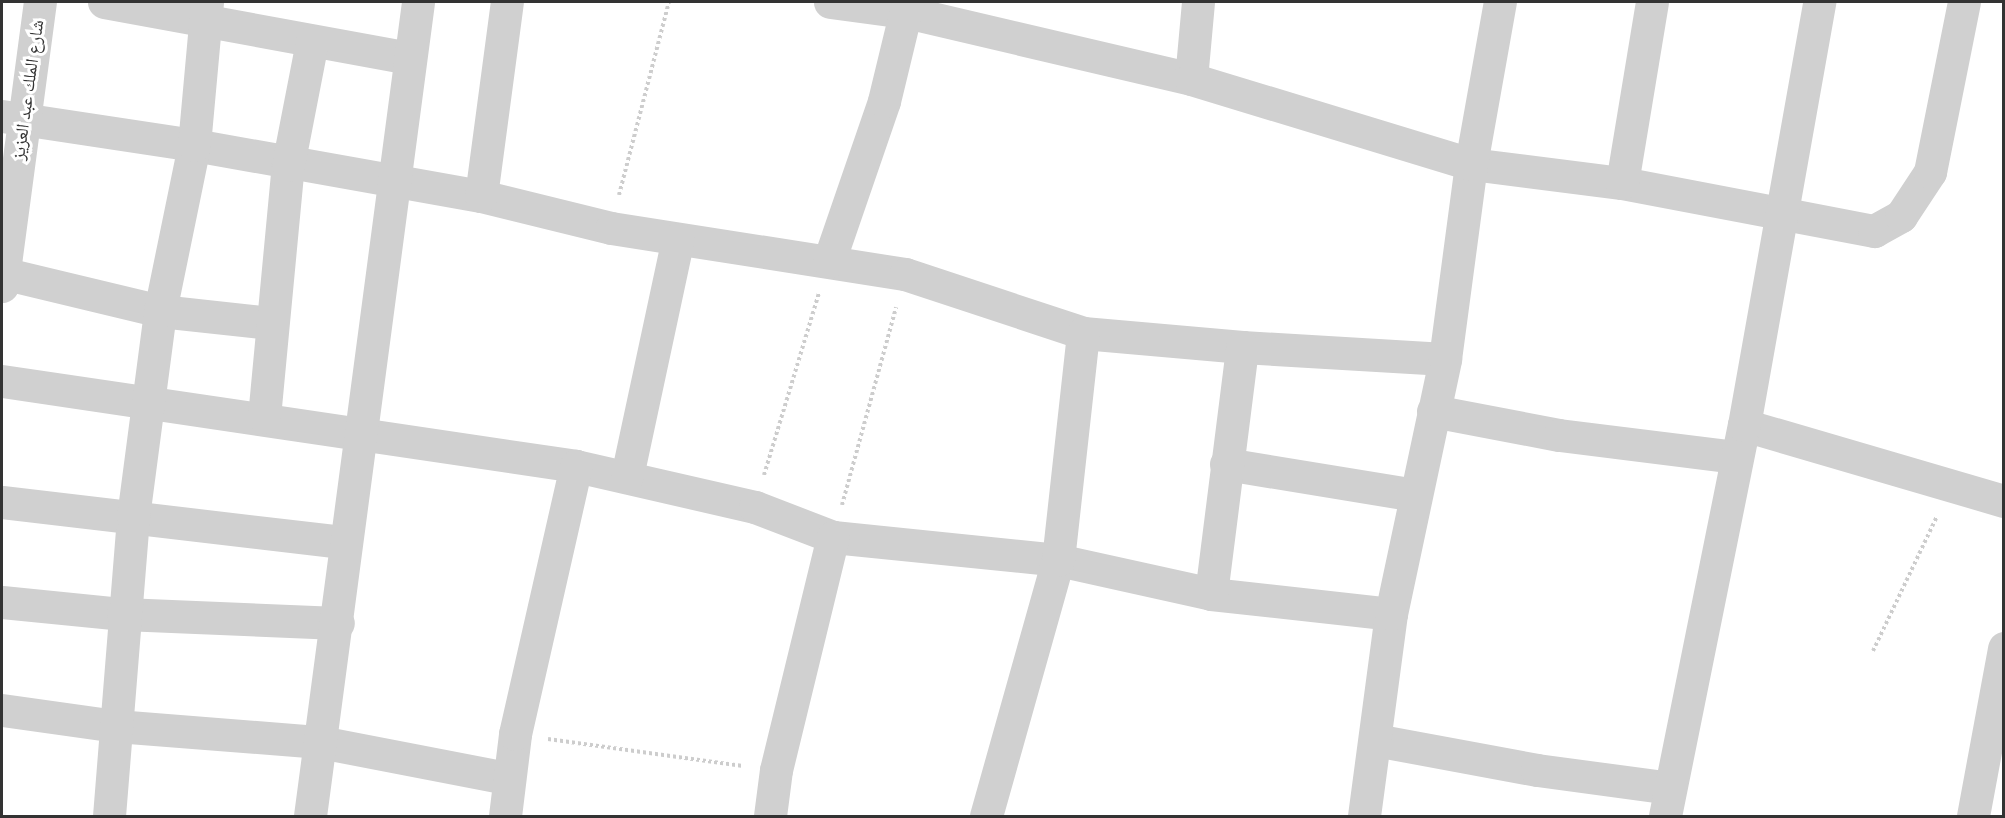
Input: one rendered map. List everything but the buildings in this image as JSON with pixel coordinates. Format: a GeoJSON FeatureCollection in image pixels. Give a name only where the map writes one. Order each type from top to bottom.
{"type":"FeatureCollection","features":[{"type":"Feature","properties":{"kind":"street","name":"شارع الملك عبد العزيز"},"geometry":{"type":"LineString","coordinates":[[2,277],[13,118],[40,2]]}},
{"type":"Feature","properties":{"kind":"street"},"geometry":{"type":"LineString","coordinates":[[104,2],[206,11],[312,42],[408,58]]}},
{"type":"Feature","properties":{"kind":"street"},"geometry":{"type":"LineString","coordinates":[[310,816],[338,623],[345,542],[363,433],[408,58],[418,2]]}},
{"type":"Feature","properties":{"kind":"street"},"geometry":{"type":"LineString","coordinates":[[481,196],[507,2]]}},
{"type":"Feature","properties":{"kind":"street"},"geometry":{"type":"LineString","coordinates":[[830,2],[907,7],[1191,79],[1471,164],[1622,183],[1874,231],[1888,226],[1912,204],[1935,156],[1964,2]]}},
{"type":"Feature","properties":{"kind":"street"},"geometry":{"type":"LineString","coordinates":[[1191,79],[1198,2]]}},
{"type":"Feature","properties":{"kind":"street"},"geometry":{"type":"LineString","coordinates":[[1364,816],[1391,614],[1432,411],[1445,359],[1471,164],[1500,2]]}},
{"type":"Feature","properties":{"kind":"street"},"geometry":{"type":"LineString","coordinates":[[1622,183],[1652,2]]}},
{"type":"Feature","properties":{"kind":"street"},"geometry":{"type":"LineString","coordinates":[[1375,741],[1504,765],[1668,802],[1744,425],[1819,2]]}},
{"type":"Feature","properties":{"kind":"street"},"geometry":{"type":"LineString","coordinates":[[829,261],[884,101],[907,7]]}},
{"type":"Feature","properties":{"kind":"street"},"geometry":{"type":"LineString","coordinates":[[109,816],[123,615],[133,517],[160,311],[194,145],[206,11]]}},
{"type":"Feature","properties":{"kind":"street"},"geometry":{"type":"LineString","coordinates":[[264,417],[270,323],[288,165],[312,42]]}},
{"type":"Feature","properties":{"kind":"street"},"geometry":{"type":"LineString","coordinates":[[13,118],[194,145],[288,165],[481,196],[611,228],[905,274],[1083,333],[1242,347],[1445,359]]}},
{"type":"Feature","properties":{"kind":"street"},"geometry":{"type":"LineString","coordinates":[[627,476],[678,239]]}},
{"type":"Feature","properties":{"kind":"street"},"geometry":{"type":"LineString","coordinates":[[2,277],[160,311],[270,323]]}},
{"type":"Feature","properties":{"kind":"street"},"geometry":{"type":"LineString","coordinates":[[986,816],[1058,560],[1083,333]]}},
{"type":"Feature","properties":{"kind":"street"},"geometry":{"type":"LineString","coordinates":[[1211,594],[1242,347]]}},
{"type":"Feature","properties":{"kind":"street"},"geometry":{"type":"LineString","coordinates":[[2,381],[148,405],[264,417],[576,466],[755,507],[833,537],[1058,560],[1211,594],[1391,614]]}},
{"type":"Feature","properties":{"kind":"street"},"geometry":{"type":"LineString","coordinates":[[1432,411],[1558,435],[1736,457]]}},
{"type":"Feature","properties":{"kind":"street"},"geometry":{"type":"LineString","coordinates":[[1744,425],[2004,501]]}},
{"type":"Feature","properties":{"kind":"street"},"geometry":{"type":"LineString","coordinates":[[1226,464],[1415,495]]}},
{"type":"Feature","properties":{"kind":"street"},"geometry":{"type":"LineString","coordinates":[[505,816],[507,778],[515,734],[576,466]]}},
{"type":"Feature","properties":{"kind":"street"},"geometry":{"type":"LineString","coordinates":[[2,502],[345,542]]}},
{"type":"Feature","properties":{"kind":"street"},"geometry":{"type":"LineString","coordinates":[[770,816],[776,770],[833,537]]}},
{"type":"Feature","properties":{"kind":"street"},"geometry":{"type":"LineString","coordinates":[[2,602],[123,615],[338,623]]}},
{"type":"Feature","properties":{"kind":"street"},"geometry":{"type":"LineString","coordinates":[[1973,816],[2004,648]]}},
{"type":"Feature","properties":{"kind":"street"},"geometry":{"type":"LineString","coordinates":[[2,710],[116,726],[320,742],[507,778]]}},
{"type":"Feature","properties":{"kind":"path"},"geometry":{"type":"LineString","coordinates":[[611,228],[669,2]]}},
{"type":"Feature","properties":{"kind":"path"},"geometry":{"type":"LineString","coordinates":[[755,507],[829,261]]}},
{"type":"Feature","properties":{"kind":"path"},"geometry":{"type":"LineString","coordinates":[[833,537],[905,274]]}},
{"type":"Feature","properties":{"kind":"path"},"geometry":{"type":"LineString","coordinates":[[1873,651],[1952,485]]}},
{"type":"Feature","properties":{"kind":"path"},"geometry":{"type":"LineString","coordinates":[[515,734],[776,770]]}}]}
